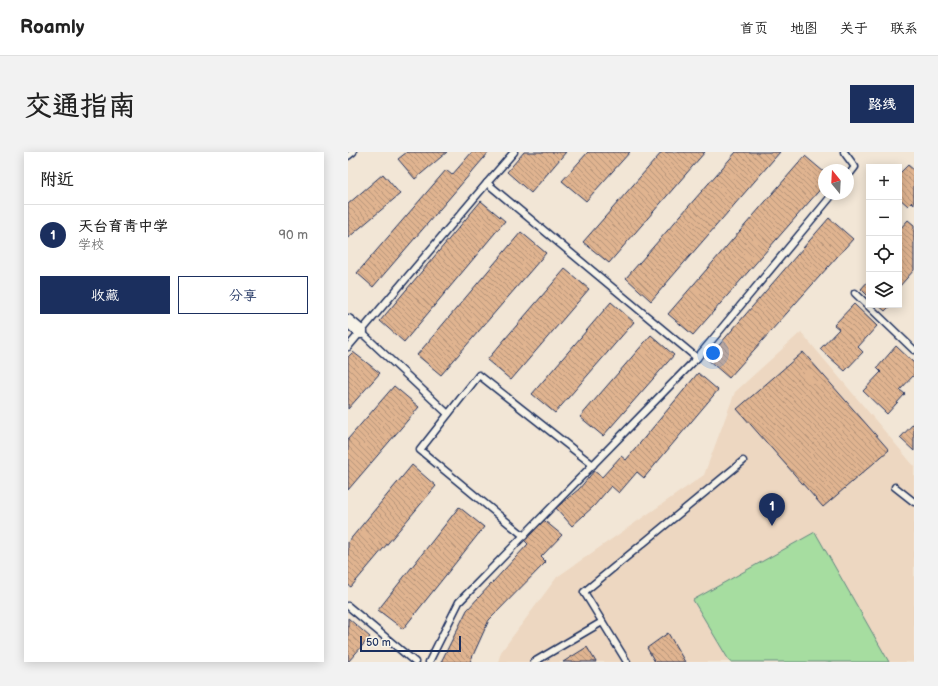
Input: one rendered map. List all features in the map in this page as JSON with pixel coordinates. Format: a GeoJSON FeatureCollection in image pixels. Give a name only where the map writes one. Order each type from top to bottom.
{"type":"FeatureCollection","features":[{"type":"Feature","properties":{"kind":"street"},"geometry":{"type":"LineString","coordinates":[[348,321],[361,332]]}},
{"type":"Feature","properties":{"kind":"lane"},"geometry":{"type":"LineString","coordinates":[[348,156],[353,152]]}},
{"type":"Feature","properties":{"kind":"lane"},"geometry":{"type":"LineString","coordinates":[[348,346],[514,152]]}},
{"type":"Feature","properties":{"kind":"lane"},"geometry":{"type":"LineString","coordinates":[[844,152],[853,164]]}},
{"type":"Feature","properties":{"kind":"lane"},"geometry":{"type":"LineString","coordinates":[[487,183],[697,358]]}},
{"type":"Feature","properties":{"kind":"lane"},"geometry":{"type":"LineString","coordinates":[[429,662],[459,602],[697,358],[828,200]]}},
{"type":"Feature","properties":{"kind":"lane"},"geometry":{"type":"LineString","coordinates":[[855,293],[914,350]]}},
{"type":"Feature","properties":{"kind":"lane"},"geometry":{"type":"LineString","coordinates":[[361,332],[448,414]]}},
{"type":"Feature","properties":{"kind":"lane"},"geometry":{"type":"LineString","coordinates":[[524,536],[420,450],[479,375],[593,465]]}},
{"type":"Feature","properties":{"kind":"lane"},"geometry":{"type":"LineString","coordinates":[[627,662],[584,592],[743,461]]}},
{"type":"Feature","properties":{"kind":"lane"},"geometry":{"type":"LineString","coordinates":[[895,487],[914,502]]}},
{"type":"Feature","properties":{"kind":"lane"},"geometry":{"type":"LineString","coordinates":[[348,606],[415,662]]}},
{"type":"Feature","properties":{"kind":"lane"},"geometry":{"type":"LineString","coordinates":[[534,662],[602,622]]}},
{"type":"Feature","properties":{"kind":"shaded area"},"geometry":{"type":"Polygon","coordinates":[[[801,332],[914,466],[914,662],[498,662],[501,652],[557,577],[704,475],[735,392],[801,332]]]}},
{"type":"Feature","properties":{"kind":"green space"},"geometry":{"type":"Polygon","coordinates":[[[815,532],[889,662],[730,662],[693,600],[815,532]]]}},
{"type":"Feature","properties":{"kind":"building"},"geometry":{"type":"Polygon","coordinates":[[[407,152],[447,152],[415,179],[398,159],[407,152]]]}},
{"type":"Feature","properties":{"kind":"building"},"geometry":{"type":"Polygon","coordinates":[[[472,152],[489,152],[373,287],[357,273],[446,170],[452,175],[472,152]]]}},
{"type":"Feature","properties":{"kind":"building"},"geometry":{"type":"Polygon","coordinates":[[[524,152],[566,152],[531,193],[507,172],[524,152]]]}},
{"type":"Feature","properties":{"kind":"building"},"geometry":{"type":"Polygon","coordinates":[[[588,152],[630,152],[586,201],[562,181],[588,152]]]}},
{"type":"Feature","properties":{"kind":"building"},"geometry":{"type":"Polygon","coordinates":[[[662,152],[705,152],[609,263],[583,242],[662,152]]]}},
{"type":"Feature","properties":{"kind":"building"},"geometry":{"type":"Polygon","coordinates":[[[736,152],[780,152],[651,301],[626,278],[736,152]]]}},
{"type":"Feature","properties":{"kind":"building"},"geometry":{"type":"Polygon","coordinates":[[[805,156],[818,167],[818,192],[693,335],[668,314],[805,156]]]}},
{"type":"Feature","properties":{"kind":"building"},"geometry":{"type":"Polygon","coordinates":[[[908,165],[914,170],[914,204],[912,202],[908,206],[902,201],[902,171],[908,165]]]}},
{"type":"Feature","properties":{"kind":"building"},"geometry":{"type":"Polygon","coordinates":[[[383,174],[400,194],[348,238],[348,204],[383,174]]]}},
{"type":"Feature","properties":{"kind":"building"},"geometry":{"type":"Polygon","coordinates":[[[481,201],[505,221],[404,342],[380,321],[481,201]]]}},
{"type":"Feature","properties":{"kind":"building"},"geometry":{"type":"Polygon","coordinates":[[[829,218],[853,239],[729,378],[707,359],[829,218]]]}},
{"type":"Feature","properties":{"kind":"building"},"geometry":{"type":"Polygon","coordinates":[[[908,220],[914,225],[914,270],[902,284],[902,236],[902,227],[908,220]]]}},
{"type":"Feature","properties":{"kind":"building"},"geometry":{"type":"Polygon","coordinates":[[[521,232],[546,253],[441,375],[417,355],[521,232]]]}},
{"type":"Feature","properties":{"kind":"building"},"geometry":{"type":"Polygon","coordinates":[[[565,269],[589,289],[511,380],[487,360],[565,269]]]}},
{"type":"Feature","properties":{"kind":"building"},"geometry":{"type":"Polygon","coordinates":[[[866,283],[866,294],[861,289],[866,283]]]}},
{"type":"Feature","properties":{"kind":"building"},"geometry":{"type":"Polygon","coordinates":[[[611,302],[634,322],[555,413],[532,394],[611,302]]]}},
{"type":"Feature","properties":{"kind":"building"},"geometry":{"type":"Polygon","coordinates":[[[854,304],[877,326],[858,347],[863,352],[845,371],[820,349],[839,329],[834,325],[854,304]]]}},
{"type":"Feature","properties":{"kind":"building"},"geometry":{"type":"Polygon","coordinates":[[[651,335],[674,355],[603,436],[580,417],[651,335]]]}},
{"type":"Feature","properties":{"kind":"building"},"geometry":{"type":"Polygon","coordinates":[[[896,346],[914,363],[914,375],[900,390],[905,394],[887,414],[863,391],[881,372],[877,368],[896,346]]]}},
{"type":"Feature","properties":{"kind":"building"},"geometry":{"type":"Polygon","coordinates":[[[353,352],[380,373],[348,409],[348,357],[353,352]]]}},
{"type":"Feature","properties":{"kind":"building"},"geometry":{"type":"Polygon","coordinates":[[[803,352],[889,450],[823,507],[737,409],[803,352]]]}},
{"type":"Feature","properties":{"kind":"building"},"geometry":{"type":"Polygon","coordinates":[[[698,373],[718,390],[644,478],[637,472],[619,493],[611,486],[594,506],[572,526],[556,508],[579,489],[594,471],[602,477],[621,456],[626,460],[698,373]]]}},
{"type":"Feature","properties":{"kind":"building"},"geometry":{"type":"Polygon","coordinates":[[[394,386],[419,407],[348,490],[348,439],[394,386]]]}},
{"type":"Feature","properties":{"kind":"building"},"geometry":{"type":"Polygon","coordinates":[[[914,423],[914,451],[900,438],[914,423]]]}},
{"type":"Feature","properties":{"kind":"building"},"geometry":{"type":"Polygon","coordinates":[[[412,465],[436,486],[351,587],[348,585],[348,542],[412,465]]]}},
{"type":"Feature","properties":{"kind":"building"},"geometry":{"type":"Polygon","coordinates":[[[459,507],[484,527],[403,629],[378,610],[459,507]]]}},
{"type":"Feature","properties":{"kind":"building"},"geometry":{"type":"Polygon","coordinates":[[[540,517],[562,535],[541,557],[546,562],[489,620],[470,662],[441,662],[467,610],[528,544],[521,537],[540,517]]]}},
{"type":"Feature","properties":{"kind":"building"},"geometry":{"type":"Polygon","coordinates":[[[348,618],[370,637],[348,662],[348,618]]]}},
{"type":"Feature","properties":{"kind":"building"},"geometry":{"type":"Polygon","coordinates":[[[668,633],[685,662],[655,662],[647,648],[668,633]]]}},
{"type":"Feature","properties":{"kind":"building"},"geometry":{"type":"Polygon","coordinates":[[[587,647],[596,662],[563,662],[587,647]]]}},
{"type":"Feature","properties":{"kind":"place","name":"天台育青中学"},"geometry":{"type":"Point","coordinates":[772,526]}}]}
